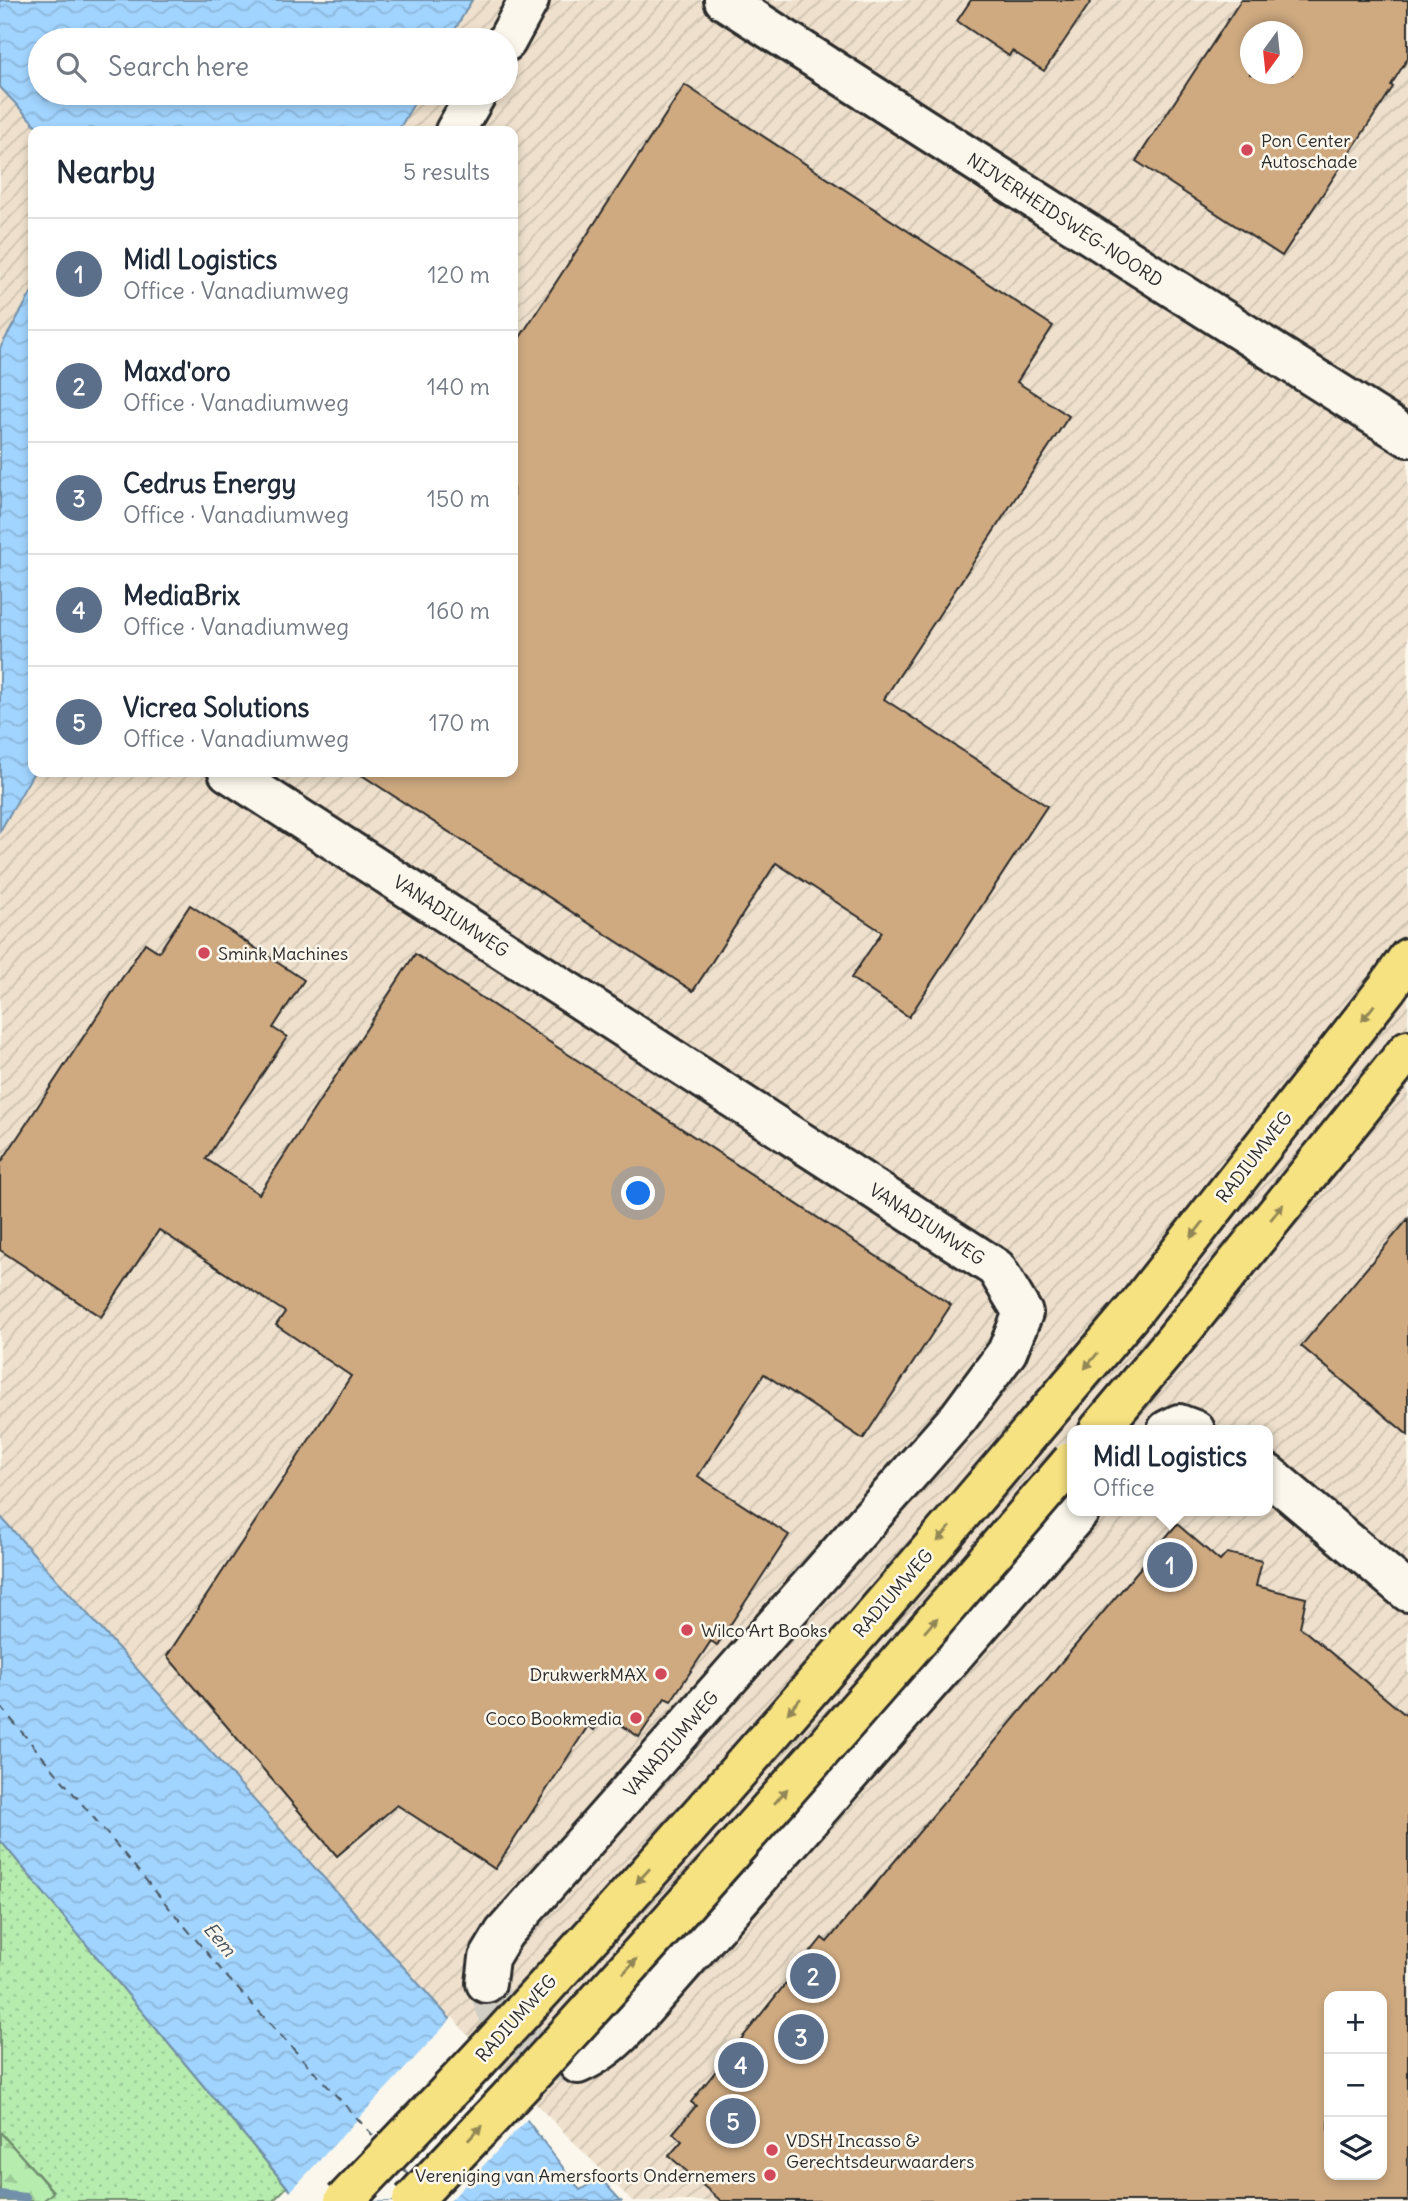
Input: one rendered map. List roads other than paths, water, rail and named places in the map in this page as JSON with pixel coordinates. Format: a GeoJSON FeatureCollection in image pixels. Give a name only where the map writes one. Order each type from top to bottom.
{"type":"FeatureCollection","features":[{"type":"Feature","properties":{"kind":"main road","name":"RADIUMWEG"},"geometry":{"type":"LineString","coordinates":[[344,2201],[506,2030],[962,1514],[1135,1309],[1408,958]]}},
{"type":"Feature","properties":{"kind":"main road"},"geometry":{"type":"LineString","coordinates":[[1103,1425],[1408,1050]]}},
{"type":"Feature","properties":{"kind":"main road"},"geometry":{"type":"LineString","coordinates":[[412,2201],[555,2049],[705,1883],[1067,1467]]}},
{"type":"Feature","properties":{"kind":"street"},"geometry":{"type":"LineString","coordinates":[[514,28],[529,0]]}},
{"type":"Feature","properties":{"kind":"street","name":"NIJVERHEIDSWEG-NOORD"},"geometry":{"type":"LineString","coordinates":[[724,0],[1408,437]]}},
{"type":"Feature","properties":{"kind":"street"},"geometry":{"type":"LineString","coordinates":[[458,126],[470,105]]}},
{"type":"Feature","properties":{"kind":"street","name":"VANADIUMWEG"},"geometry":{"type":"LineString","coordinates":[[236,777],[996,1268],[1023,1313],[1007,1352],[959,1417],[504,1933],[489,1958],[486,1983]]}},
{"type":"Feature","properties":{"kind":"street"},"geometry":{"type":"LineString","coordinates":[[1273,1478],[1408,1592]]}},
{"type":"Feature","properties":{"kind":"street"},"geometry":{"type":"LineString","coordinates":[[578,2064],[595,2057],[627,2028],[1076,1516]]}},
{"type":"Feature","properties":{"kind":"water"},"geometry":{"type":"Polygon","coordinates":[[[0,0],[472,0],[456,28],[28,28],[28,105],[413,105],[401,126],[36,126],[0,87],[0,0]]]}},
{"type":"Feature","properties":{"kind":"water"},"geometry":{"type":"Polygon","coordinates":[[[28,299],[28,777],[31,777],[0,831],[0,348],[28,299]]]}},
{"type":"Feature","properties":{"kind":"water","name":"Eem"},"geometry":{"type":"Polygon","coordinates":[[[0,1516],[451,2020],[580,2190],[600,2178],[621,2201],[299,2201],[0,1840],[0,1516]]]}},
{"type":"Feature","properties":{"kind":"waterway"},"geometry":{"type":"LineString","coordinates":[[0,2195],[25,2198]]}},
{"type":"Feature","properties":{"kind":"tunnel"},"geometry":{"type":"LineString","coordinates":[[486,1983],[496,2010],[530,2045],[562,2063],[578,2064]]}},
{"type":"Feature","properties":{"kind":"place","name":"Pon Center Autoschade"},"geometry":{"type":"Point","coordinates":[1247,150]}},
{"type":"Feature","properties":{"kind":"place","name":"Smink Machines"},"geometry":{"type":"Point","coordinates":[204,953]}},
{"type":"Feature","properties":{"kind":"place","name":"Midl Logistics"},"geometry":{"type":"Point","coordinates":[1170,1565]}},
{"type":"Feature","properties":{"kind":"place","name":"Wilco Art Books"},"geometry":{"type":"Point","coordinates":[687,1630]}},
{"type":"Feature","properties":{"kind":"place","name":"DrukwerkMAX"},"geometry":{"type":"Point","coordinates":[661,1674]}},
{"type":"Feature","properties":{"kind":"place","name":"Coco Bookmedia"},"geometry":{"type":"Point","coordinates":[636,1718]}},
{"type":"Feature","properties":{"kind":"place","name":"Maxd'oro"},"geometry":{"type":"Point","coordinates":[813,1976]}},
{"type":"Feature","properties":{"kind":"place","name":"Cedrus Energy"},"geometry":{"type":"Point","coordinates":[801,2037]}},
{"type":"Feature","properties":{"kind":"place","name":"MediaBrix"},"geometry":{"type":"Point","coordinates":[741,2065]}},
{"type":"Feature","properties":{"kind":"place","name":"Vicrea Solutions"},"geometry":{"type":"Point","coordinates":[733,2121]}},
{"type":"Feature","properties":{"kind":"place","name":"VDSH Incasso & Gerechtsdeurwaarders"},"geometry":{"type":"Point","coordinates":[772,2150]}},
{"type":"Feature","properties":{"kind":"place","name":"Vereniging van Amersfoorts Ondernemers"},"geometry":{"type":"Point","coordinates":[770,2175]}}]}
